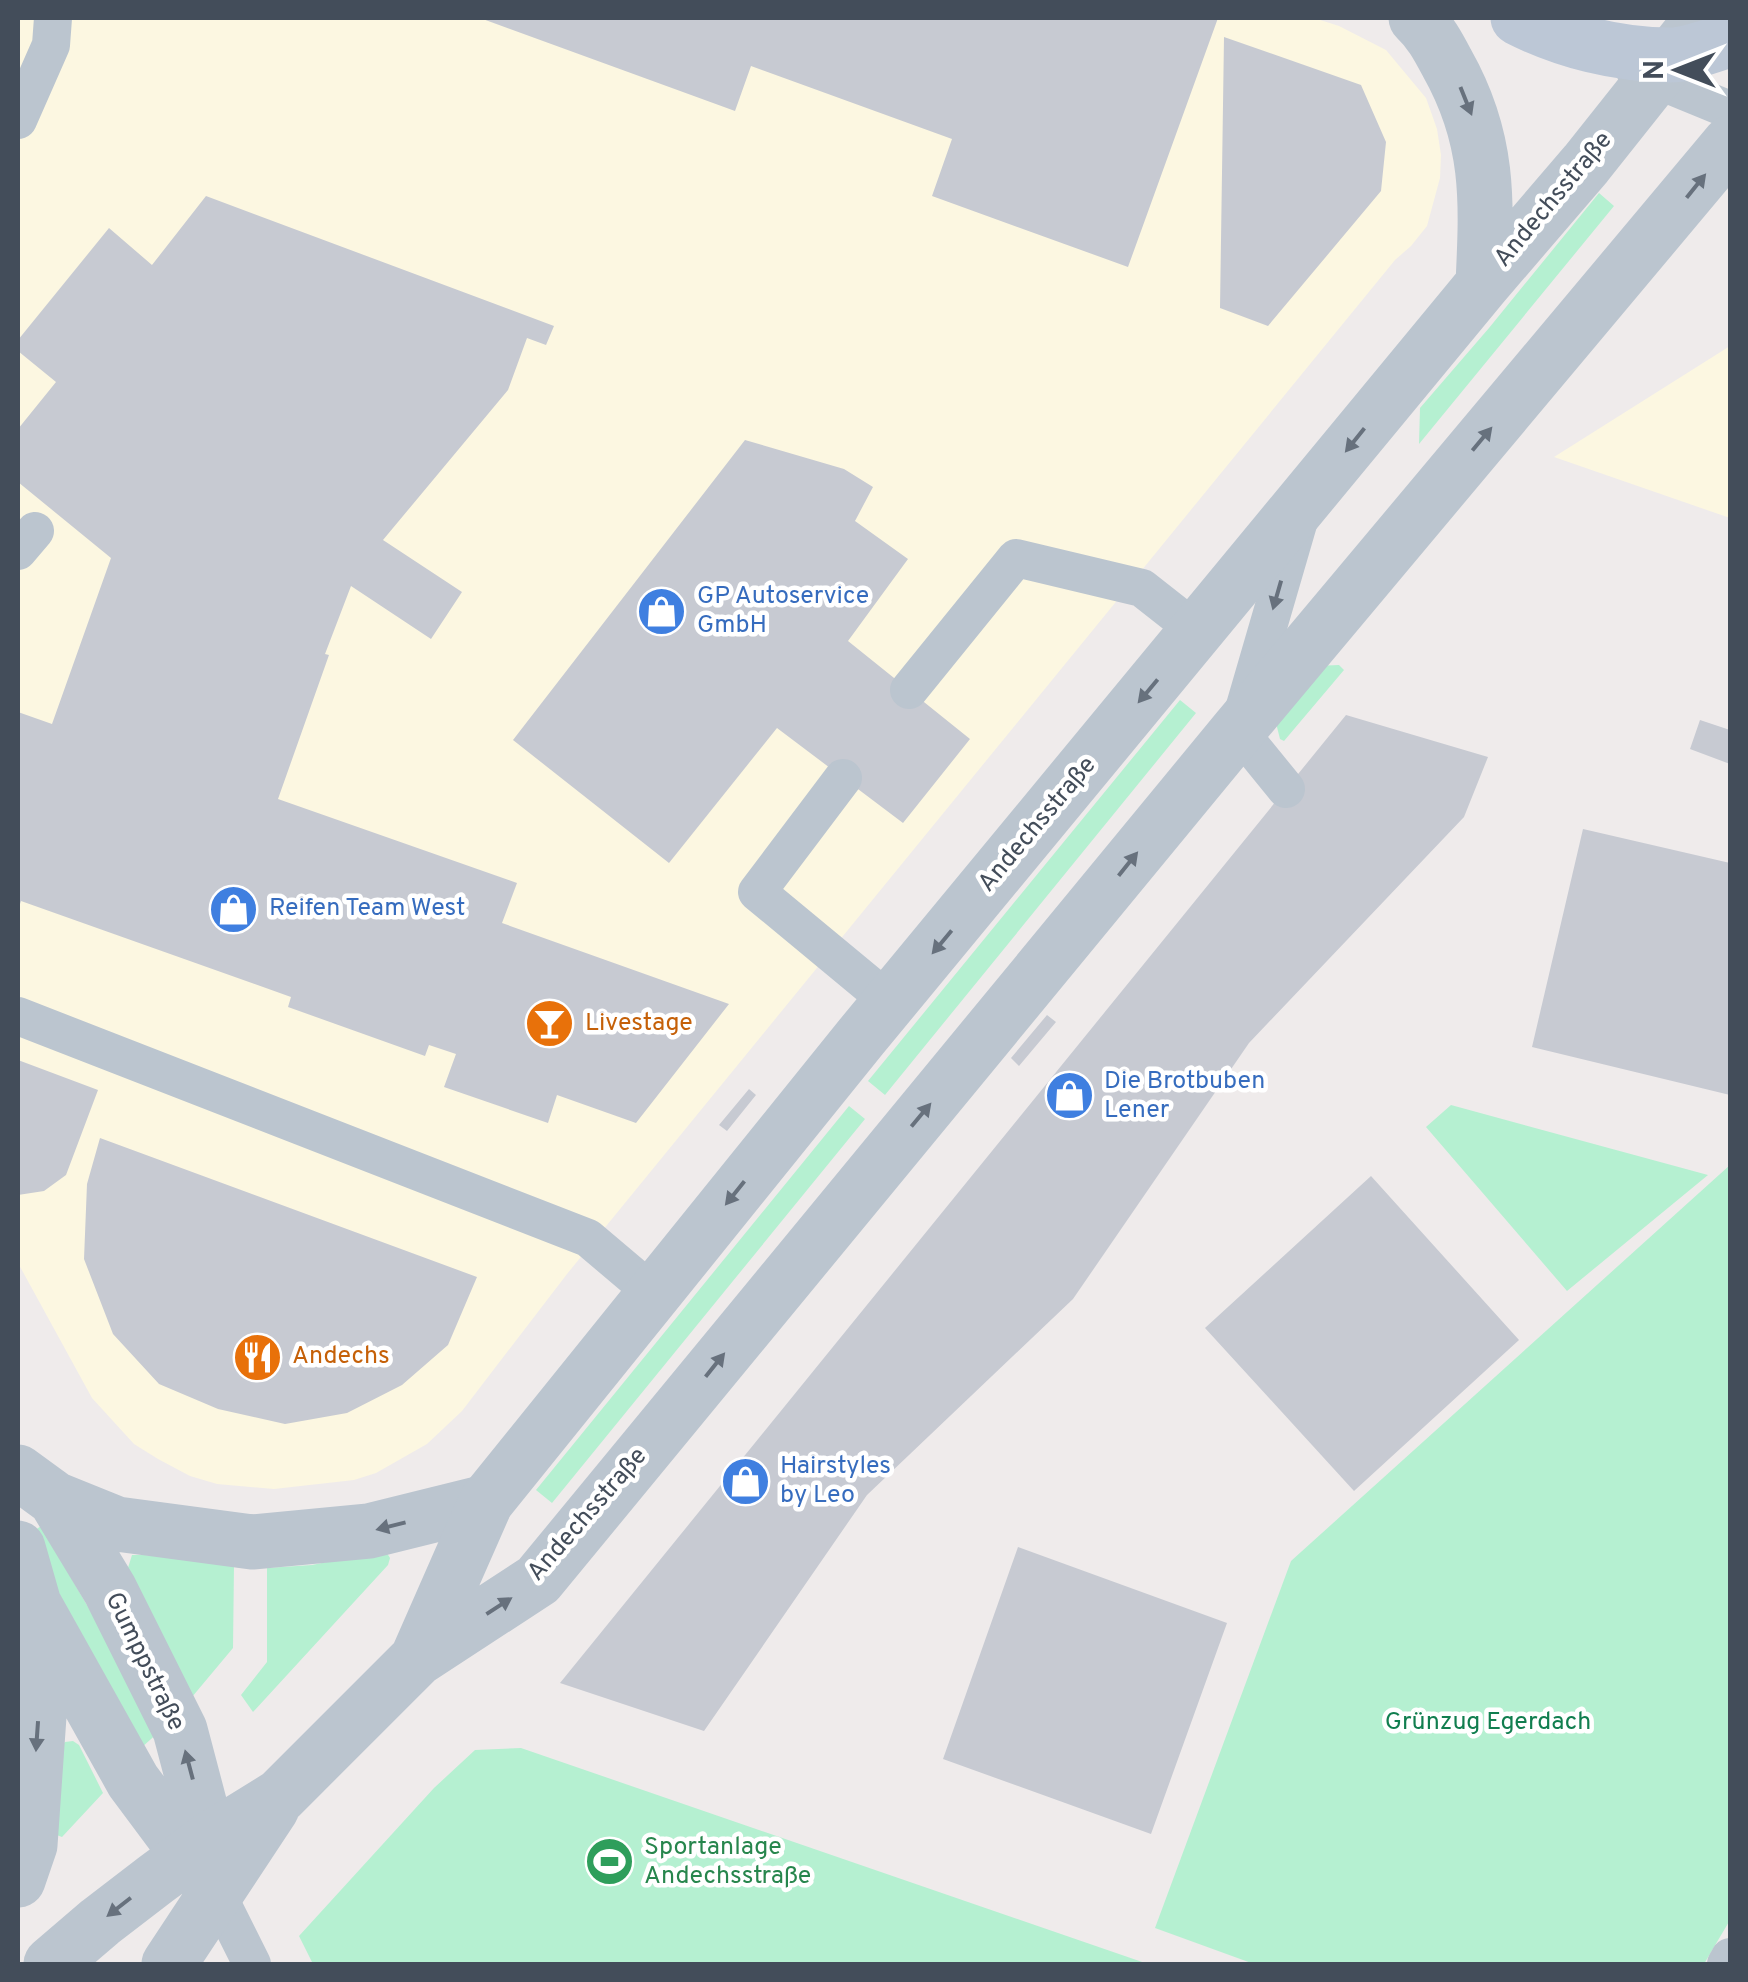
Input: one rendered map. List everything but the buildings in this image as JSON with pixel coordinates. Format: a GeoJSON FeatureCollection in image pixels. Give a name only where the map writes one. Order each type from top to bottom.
{"type":"FeatureCollection","features":[{"type":"Feature","properties":{"kind":"main road"},"geometry":{"type":"LineString","coordinates":[[1542,28],[1626,51],[1676,51],[1730,40]]}},
{"type":"Feature","properties":{"kind":"street"},"geometry":{"type":"LineString","coordinates":[[1416,18],[1428,30],[1465,94],[1476,130],[1487,210],[1483,284]]}},
{"type":"Feature","properties":{"kind":"street","name":"Andechsstraße"},"geometry":{"type":"LineString","coordinates":[[417,1659],[486,1502],[653,1293],[1676,51]]}},
{"type":"Feature","properties":{"kind":"street","name":"Andechsstraße"},"geometry":{"type":"LineString","coordinates":[[51,1964],[100,1922],[205,1863],[280,1796],[417,1659],[538,1580],[1238,730],[1730,143]]}},
{"type":"Feature","properties":{"kind":"street","name":"Gumppstraße"},"geometry":{"type":"LineString","coordinates":[[36,1486],[117,1524],[252,1542],[369,1532],[486,1502]]}},
{"type":"Feature","properties":{"kind":"street","name":"Gumppstraße"},"geometry":{"type":"LineString","coordinates":[[36,1486],[110,1590],[180,1730],[205,1863]]}},
{"type":"Feature","properties":{"kind":"street","name":"Gumppstraße"},"geometry":{"type":"LineString","coordinates":[[18,1548],[34,1604],[133,1781],[205,1863]]}},
{"type":"Feature","properties":{"kind":"street"},"geometry":{"type":"LineString","coordinates":[[18,1880],[30,1845],[42,1659],[34,1604]]}},
{"type":"Feature","properties":{"kind":"street","name":"Andechsstraße"},"geometry":{"type":"LineString","coordinates":[[170,1964],[205,1863]]}},
{"type":"Feature","properties":{"kind":"lane"},"geometry":{"type":"LineString","coordinates":[[18,120],[51,45],[53,18]]}},
{"type":"Feature","properties":{"kind":"lane"},"geometry":{"type":"LineString","coordinates":[[1676,51],[1730,110]]}},
{"type":"Feature","properties":{"kind":"lane"},"geometry":{"type":"LineString","coordinates":[[1286,789],[1238,730],[1304,502]]}},
{"type":"Feature","properties":{"kind":"lane"},"geometry":{"type":"LineString","coordinates":[[910,690],[1016,558],[1142,588],[1198,632]]}},
{"type":"Feature","properties":{"kind":"lane"},"geometry":{"type":"LineString","coordinates":[[843,778],[757,892],[891,1003]]}},
{"type":"Feature","properties":{"kind":"lane"},"geometry":{"type":"LineString","coordinates":[[18,1016],[588,1238],[653,1293]]}},
{"type":"Feature","properties":{"kind":"lane","name":"Gumppstraße"},"geometry":{"type":"LineString","coordinates":[[205,1863],[252,1964]]}},
{"type":"Feature","properties":{"kind":"lane"},"geometry":{"type":"LineString","coordinates":[[1726,1964],[1730,1958]]}},
{"type":"Feature","properties":{"kind":"shaded area"},"geometry":{"type":"Polygon","coordinates":[[[18,18],[1314,18],[1386,50],[1426,98],[1437,129],[1440,178],[1427,226],[1411,246],[1395,260],[567,1274],[462,1411],[427,1444],[376,1473],[354,1480],[274,1489],[217,1484],[190,1476],[134,1444],[92,1398],[18,1263],[18,18]]]}},
{"type":"Feature","properties":{"kind":"shaded area"},"geometry":{"type":"Polygon","coordinates":[[[1730,346],[1730,518],[1554,457],[1730,346]]]}},
{"type":"Feature","properties":{"kind":"green space"},"geometry":{"type":"Polygon","coordinates":[[[1599,193],[1614,206],[1419,444],[1420,408],[1599,193]]]}},
{"type":"Feature","properties":{"kind":"green space"},"geometry":{"type":"Polygon","coordinates":[[[1339,665],[1344,670],[1284,741],[1280,739],[1275,719],[1315,666],[1339,665]]]}},
{"type":"Feature","properties":{"kind":"green space"},"geometry":{"type":"Polygon","coordinates":[[[1180,700],[1196,713],[885,1095],[868,1081],[1180,700]]]}},
{"type":"Feature","properties":{"kind":"green space"},"geometry":{"type":"Polygon","coordinates":[[[1451,1105],[1708,1175],[1567,1291],[1426,1127],[1451,1105]]]}},
{"type":"Feature","properties":{"kind":"green space"},"geometry":{"type":"Polygon","coordinates":[[[849,1106],[865,1119],[552,1503],[536,1490],[849,1106]]]}},
{"type":"Feature","properties":{"kind":"green space","name":"Grünzug Egerdach"},"geometry":{"type":"Polygon","coordinates":[[[1730,1165],[1730,1920],[1704,1964],[1254,1964],[1155,1928],[1291,1561],[1730,1165]]]}},
{"type":"Feature","properties":{"kind":"green space"},"geometry":{"type":"Polygon","coordinates":[[[41,1526],[160,1731],[141,1748],[28,1535],[41,1526]]]}},
{"type":"Feature","properties":{"kind":"green space"},"geometry":{"type":"Polygon","coordinates":[[[385,1550],[390,1558],[388,1565],[253,1712],[241,1695],[267,1662],[267,1568],[312,1565],[385,1550]]]}},
{"type":"Feature","properties":{"kind":"green space"},"geometry":{"type":"Polygon","coordinates":[[[132,1555],[234,1565],[233,1648],[192,1697],[127,1571],[132,1555]]]}},
{"type":"Feature","properties":{"kind":"green space"},"geometry":{"type":"Polygon","coordinates":[[[73,1741],[79,1745],[103,1793],[62,1837],[54,1834],[62,1746],[73,1741]]]}},
{"type":"Feature","properties":{"kind":"green space","name":"Sportanlage Andechsstraße"},"geometry":{"type":"Polygon","coordinates":[[[521,1748],[1148,1964],[313,1964],[299,1936],[434,1788],[475,1750],[521,1748]]]}},
{"type":"Feature","properties":{"kind":"place","name":"GP Autoservice GmbH"},"geometry":{"type":"Point","coordinates":[662,611]}},
{"type":"Feature","properties":{"kind":"place","name":"Reifen Team West"},"geometry":{"type":"Point","coordinates":[234,909]}},
{"type":"Feature","properties":{"kind":"place","name":"Livestage"},"geometry":{"type":"Point","coordinates":[550,1024]}},
{"type":"Feature","properties":{"kind":"place","name":"Die Brotbuben Lener"},"geometry":{"type":"Point","coordinates":[1069,1096]}},
{"type":"Feature","properties":{"kind":"place","name":"Andechs"},"geometry":{"type":"Point","coordinates":[257,1357]}},
{"type":"Feature","properties":{"kind":"place","name":"Hairstyles by Leo"},"geometry":{"type":"Point","coordinates":[745,1481]}},
{"type":"Feature","properties":{"kind":"place","name":"Sportanlage Andechsstraße"},"geometry":{"type":"Point","coordinates":[609,1862]}}]}
